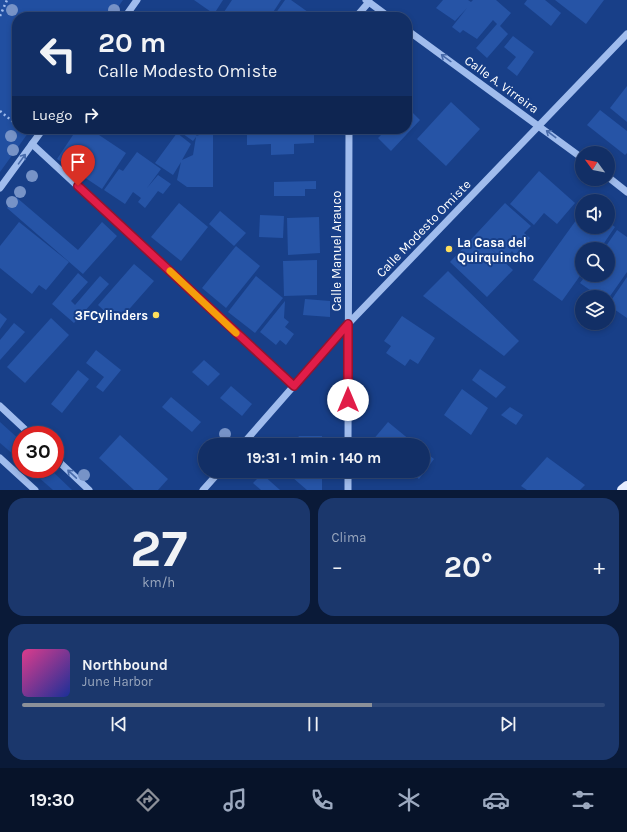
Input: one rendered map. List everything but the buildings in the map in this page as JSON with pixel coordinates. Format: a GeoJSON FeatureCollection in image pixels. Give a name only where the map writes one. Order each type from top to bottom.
{"type":"FeatureCollection","features":[{"type":"Feature","properties":{"kind":"main road"},"geometry":{"type":"LineString","coordinates":[[622,490],[627,486]]}},
{"type":"Feature","properties":{"kind":"street"},"geometry":{"type":"LineString","coordinates":[[129,12],[138,0]]}},
{"type":"Feature","properties":{"kind":"street"},"geometry":{"type":"LineString","coordinates":[[359,12],[367,1],[382,12]]}},
{"type":"Feature","properties":{"kind":"street","name":"Calle A. Virreira"},"geometry":{"type":"LineString","coordinates":[[412,34],[538,124],[575,153]]}},
{"type":"Feature","properties":{"kind":"street","name":"Calle Modesto Omiste"},"geometry":{"type":"LineString","coordinates":[[248,438],[348,324],[538,124],[627,34]]}},
{"type":"Feature","properties":{"kind":"street"},"geometry":{"type":"LineString","coordinates":[[0,188],[39,134]]}},
{"type":"Feature","properties":{"kind":"street","name":"Calle Manuel Arauco"},"geometry":{"type":"LineString","coordinates":[[348,134],[348,438]]}},
{"type":"Feature","properties":{"kind":"street"},"geometry":{"type":"LineString","coordinates":[[32,144],[294,386]]}},
{"type":"Feature","properties":{"kind":"street"},"geometry":{"type":"LineString","coordinates":[[615,183],[627,192]]}},
{"type":"Feature","properties":{"kind":"street"},"geometry":{"type":"LineString","coordinates":[[0,406],[21,426]]}},
{"type":"Feature","properties":{"kind":"street"},"geometry":{"type":"LineString","coordinates":[[0,458],[35,490]]}},
{"type":"Feature","properties":{"kind":"street"},"geometry":{"type":"LineString","coordinates":[[64,466],[89,490]]}},
{"type":"Feature","properties":{"kind":"street"},"geometry":{"type":"LineString","coordinates":[[203,490],[214,478]]}},
{"type":"Feature","properties":{"kind":"street"},"geometry":{"type":"LineString","coordinates":[[348,478],[348,490]]}},
{"type":"Feature","properties":{"kind":"path"},"geometry":{"type":"LineString","coordinates":[[0,16],[7,0]]}},
{"type":"Feature","properties":{"kind":"path"},"geometry":{"type":"LineString","coordinates":[[0,111],[12,121]]}},
{"type":"Feature","properties":{"kind":"shaded area"},"geometry":{"type":"Polygon","coordinates":[[[0,0],[123,0],[115,12],[12,12],[12,134],[27,134],[0,172],[0,0]]]}},
{"type":"Feature","properties":{"kind":"shaded area"},"geometry":{"type":"Polygon","coordinates":[[[0,422],[12,433],[12,453],[0,443],[0,422]]]}},
{"type":"Feature","properties":{"kind":"shaded area"},"geometry":{"type":"Polygon","coordinates":[[[39,478],[59,478],[72,490],[53,490],[39,478]]]}},
{"type":"Feature","properties":{"kind":"slow traffic"},"geometry":{"type":"LineString","coordinates":[[170,271],[236,333]]}},
{"type":"Feature","properties":{"kind":"place","name":"La Casa del Quirquincho"},"geometry":{"type":"Point","coordinates":[449,249]}},
{"type":"Feature","properties":{"kind":"place","name":"3FCylinders"},"geometry":{"type":"Point","coordinates":[156,315]}},
{"type":"Feature","properties":{"kind":"route"},"geometry":{"type":"LineString","coordinates":[[78,186],[294,386],[348,324],[348,400]]}}]}
